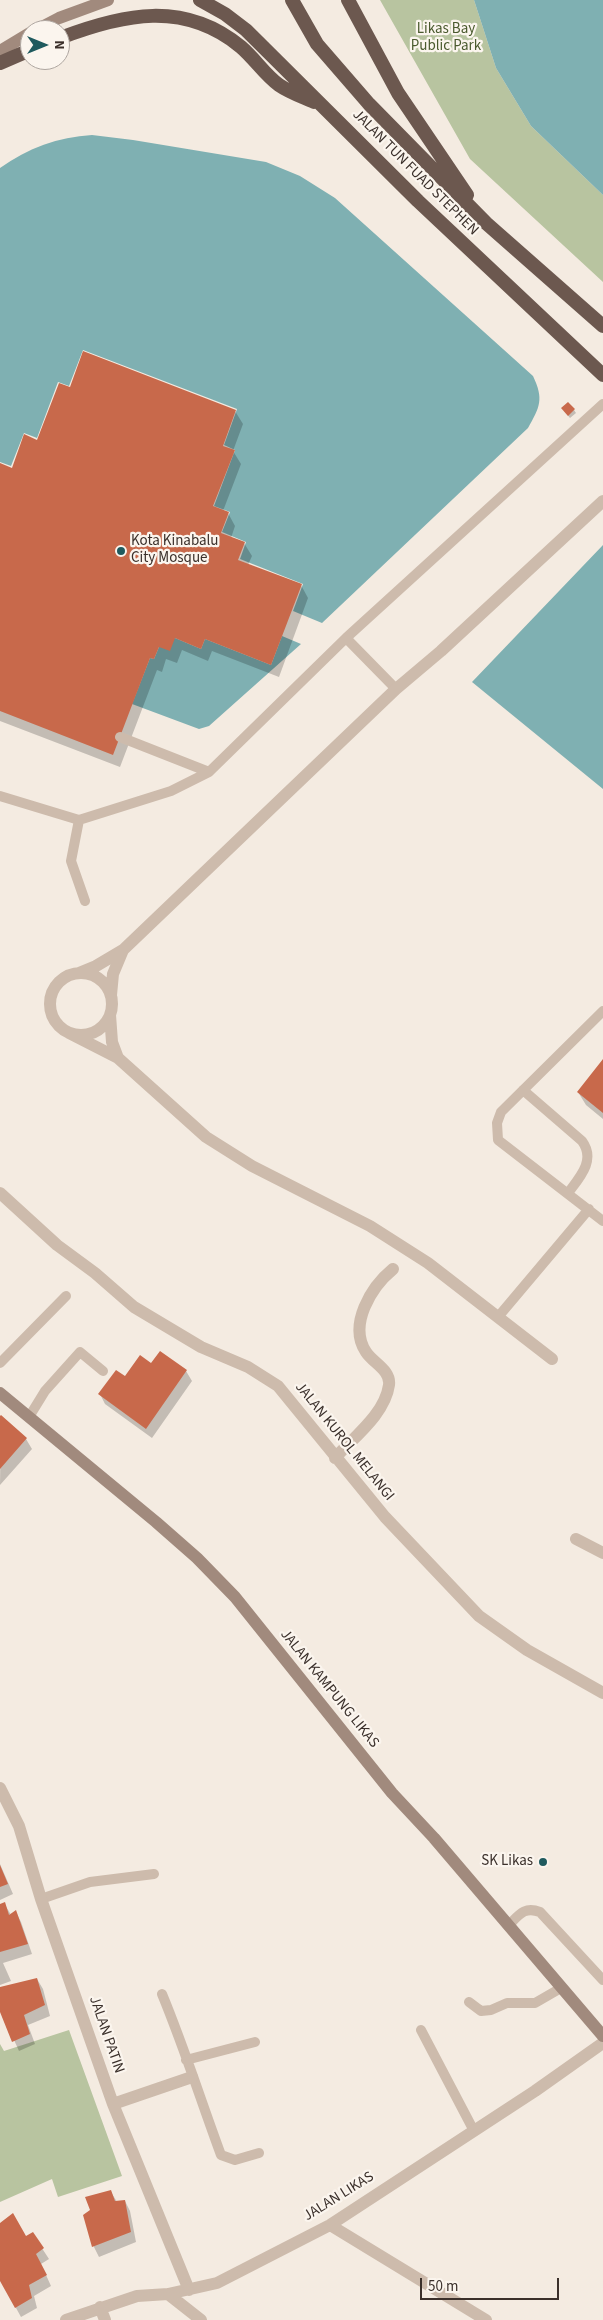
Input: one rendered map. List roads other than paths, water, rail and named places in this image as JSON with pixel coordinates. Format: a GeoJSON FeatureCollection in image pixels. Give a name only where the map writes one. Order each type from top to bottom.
{"type":"FeatureCollection","features":[{"type":"Feature","properties":{"kind":"highway","name":"JALAN TUN FUAD STEPHEN"},"geometry":{"type":"LineString","coordinates":[[200,0],[225,14],[246,30],[432,215],[603,375]]}},
{"type":"Feature","properties":{"kind":"highway","name":"JALAN TUN FUAD STEPHEN"},"geometry":{"type":"LineString","coordinates":[[292,0],[317,44],[369,104],[486,223],[603,326]]}},
{"type":"Feature","properties":{"kind":"highway"},"geometry":{"type":"LineString","coordinates":[[348,0],[398,93],[486,223]]}},
{"type":"Feature","properties":{"kind":"highway"},"geometry":{"type":"LineString","coordinates":[[70,35],[101,24],[144,15],[167,16],[189,21],[206,27],[240,47],[279,85],[326,108]]}},
{"type":"Feature","properties":{"kind":"highway"},"geometry":{"type":"LineString","coordinates":[[0,63],[20,54]]}},
{"type":"Feature","properties":{"kind":"main road"},"geometry":{"type":"LineString","coordinates":[[55,20],[108,0]]}},
{"type":"Feature","properties":{"kind":"main road"},"geometry":{"type":"LineString","coordinates":[[0,50],[20,39]]}},
{"type":"Feature","properties":{"kind":"main road","name":"JALAN KAMPUNG LIKAS"},"geometry":{"type":"LineString","coordinates":[[0,1393],[30,1416],[197,1558],[235,1597],[392,1793],[434,1838],[603,2036]]}},
{"type":"Feature","properties":{"kind":"street"},"geometry":{"type":"LineString","coordinates":[[552,1359],[428,1263],[370,1226],[252,1166],[206,1136],[118,1058],[60,1028],[54,1019],[51,999],[54,989],[60,981],[69,975],[96,966],[123,950],[396,689],[441,652],[603,501]]}},
{"type":"Feature","properties":{"kind":"street"},"geometry":{"type":"LineString","coordinates":[[118,1058],[112,1042],[110,1015],[113,974],[123,950]]}},
{"type":"Feature","properties":{"kind":"street"},"geometry":{"type":"LineString","coordinates":[[79,973],[99,978],[111,995]]}},
{"type":"Feature","properties":{"kind":"street"},"geometry":{"type":"LineString","coordinates":[[69,1033],[84,1035],[98,1031],[110,1015]]}},
{"type":"Feature","properties":{"kind":"street","name":"JALAN KUROL MELANGI"},"geometry":{"type":"LineString","coordinates":[[0,1193],[57,1245],[95,1272],[134,1307],[201,1348],[248,1367],[278,1386],[335,1458],[409,1543],[479,1616],[527,1650],[603,1692]]}},
{"type":"Feature","properties":{"kind":"street"},"geometry":{"type":"LineString","coordinates":[[335,1458],[381,1408],[389,1384],[383,1368],[367,1354],[360,1341],[359,1324],[377,1285],[394,1269]]}},
{"type":"Feature","properties":{"kind":"street"},"geometry":{"type":"LineString","coordinates":[[576,1539],[603,1553]]}},
{"type":"Feature","properties":{"kind":"street","name":"JALAN PATIN"},"geometry":{"type":"LineString","coordinates":[[0,1788],[19,1826],[113,2104],[189,2290]]}},
{"type":"Feature","properties":{"kind":"street","name":"JALAN LIKAS"},"geometry":{"type":"LineString","coordinates":[[66,2320],[137,2296],[168,2294],[217,2283],[330,2225],[535,2091],[603,2043]]}},
{"type":"Feature","properties":{"kind":"street"},"geometry":{"type":"LineString","coordinates":[[113,2104],[192,2077]]}},
{"type":"Feature","properties":{"kind":"street"},"geometry":{"type":"LineString","coordinates":[[330,2225],[486,2320]]}},
{"type":"Feature","properties":{"kind":"street"},"geometry":{"type":"LineString","coordinates":[[168,2294],[201,2320]]}},
{"type":"Feature","properties":{"kind":"street"},"geometry":{"type":"LineString","coordinates":[[100,2308],[105,2320]]}},
{"type":"Feature","properties":{"kind":"lane"},"geometry":{"type":"LineString","coordinates":[[0,796],[78,820],[171,791],[209,772],[346,638],[603,404]]}},
{"type":"Feature","properties":{"kind":"lane"},"geometry":{"type":"LineString","coordinates":[[346,638],[396,689]]}},
{"type":"Feature","properties":{"kind":"lane"},"geometry":{"type":"LineString","coordinates":[[120,737],[209,772]]}},
{"type":"Feature","properties":{"kind":"lane"},"geometry":{"type":"LineString","coordinates":[[78,820],[71,860],[85,901]]}},
{"type":"Feature","properties":{"kind":"lane"},"geometry":{"type":"LineString","coordinates":[[603,1011],[501,1112],[496,1123],[498,1140],[603,1221]]}},
{"type":"Feature","properties":{"kind":"lane"},"geometry":{"type":"LineString","coordinates":[[524,1090],[582,1141],[587,1148],[588,1163],[568,1193]]}},
{"type":"Feature","properties":{"kind":"lane"},"geometry":{"type":"LineString","coordinates":[[498,1317],[589,1209]]}},
{"type":"Feature","properties":{"kind":"lane"},"geometry":{"type":"LineString","coordinates":[[0,1364],[66,1296]]}},
{"type":"Feature","properties":{"kind":"lane"},"geometry":{"type":"LineString","coordinates":[[30,1416],[44,1391],[80,1352],[103,1371]]}},
{"type":"Feature","properties":{"kind":"lane"},"geometry":{"type":"LineString","coordinates":[[42,1898],[90,1882],[154,1874]]}},
{"type":"Feature","properties":{"kind":"lane"},"geometry":{"type":"LineString","coordinates":[[508,1926],[524,1910],[532,1909],[540,1912],[603,1980]]}},
{"type":"Feature","properties":{"kind":"lane"},"geometry":{"type":"LineString","coordinates":[[469,2002],[481,2012],[507,2003],[536,2003],[561,1988]]}},
{"type":"Feature","properties":{"kind":"lane"},"geometry":{"type":"LineString","coordinates":[[162,1994],[179,2034],[186,2060],[220,2154],[235,2160],[259,2153]]}},
{"type":"Feature","properties":{"kind":"lane"},"geometry":{"type":"LineString","coordinates":[[421,2030],[474,2131]]}},
{"type":"Feature","properties":{"kind":"lane"},"geometry":{"type":"LineString","coordinates":[[186,2060],[255,2042]]}},
{"type":"Feature","properties":{"kind":"water"},"geometry":{"type":"Polygon","coordinates":[[[474,0],[603,0],[603,195],[531,126],[496,68],[474,0]]]}},
{"type":"Feature","properties":{"kind":"water"},"geometry":{"type":"Polygon","coordinates":[[[92,135],[266,162],[300,176],[335,198],[533,376],[539,391],[539,403],[528,428],[322,623],[293,611],[303,584],[240,559],[246,542],[222,532],[230,512],[214,506],[235,450],[224,445],[237,409],[83,350],[69,386],[58,382],[37,438],[24,433],[11,466],[0,462],[0,168],[32,149],[67,138],[92,135]]]}},
{"type":"Feature","properties":{"kind":"water"},"geometry":{"type":"Polygon","coordinates":[[[603,545],[603,789],[472,682],[603,545]]]}},
{"type":"Feature","properties":{"kind":"water"},"geometry":{"type":"Polygon","coordinates":[[[282,636],[301,644],[209,726],[199,729],[132,704],[150,658],[154,659],[159,647],[175,638],[201,649],[205,639],[271,665],[282,636]]]}},
{"type":"Feature","properties":{"kind":"place","name":"Kota Kinabalu City Mosque"},"geometry":{"type":"Point","coordinates":[121,551]}},
{"type":"Feature","properties":{"kind":"place","name":"SK Likas"},"geometry":{"type":"Point","coordinates":[543,1862]}},
{"type":"Feature","properties":{"kind":"park label","name":"Likas Bay Public Park"},"geometry":{"type":"Point","coordinates":[446,38]}}]}
